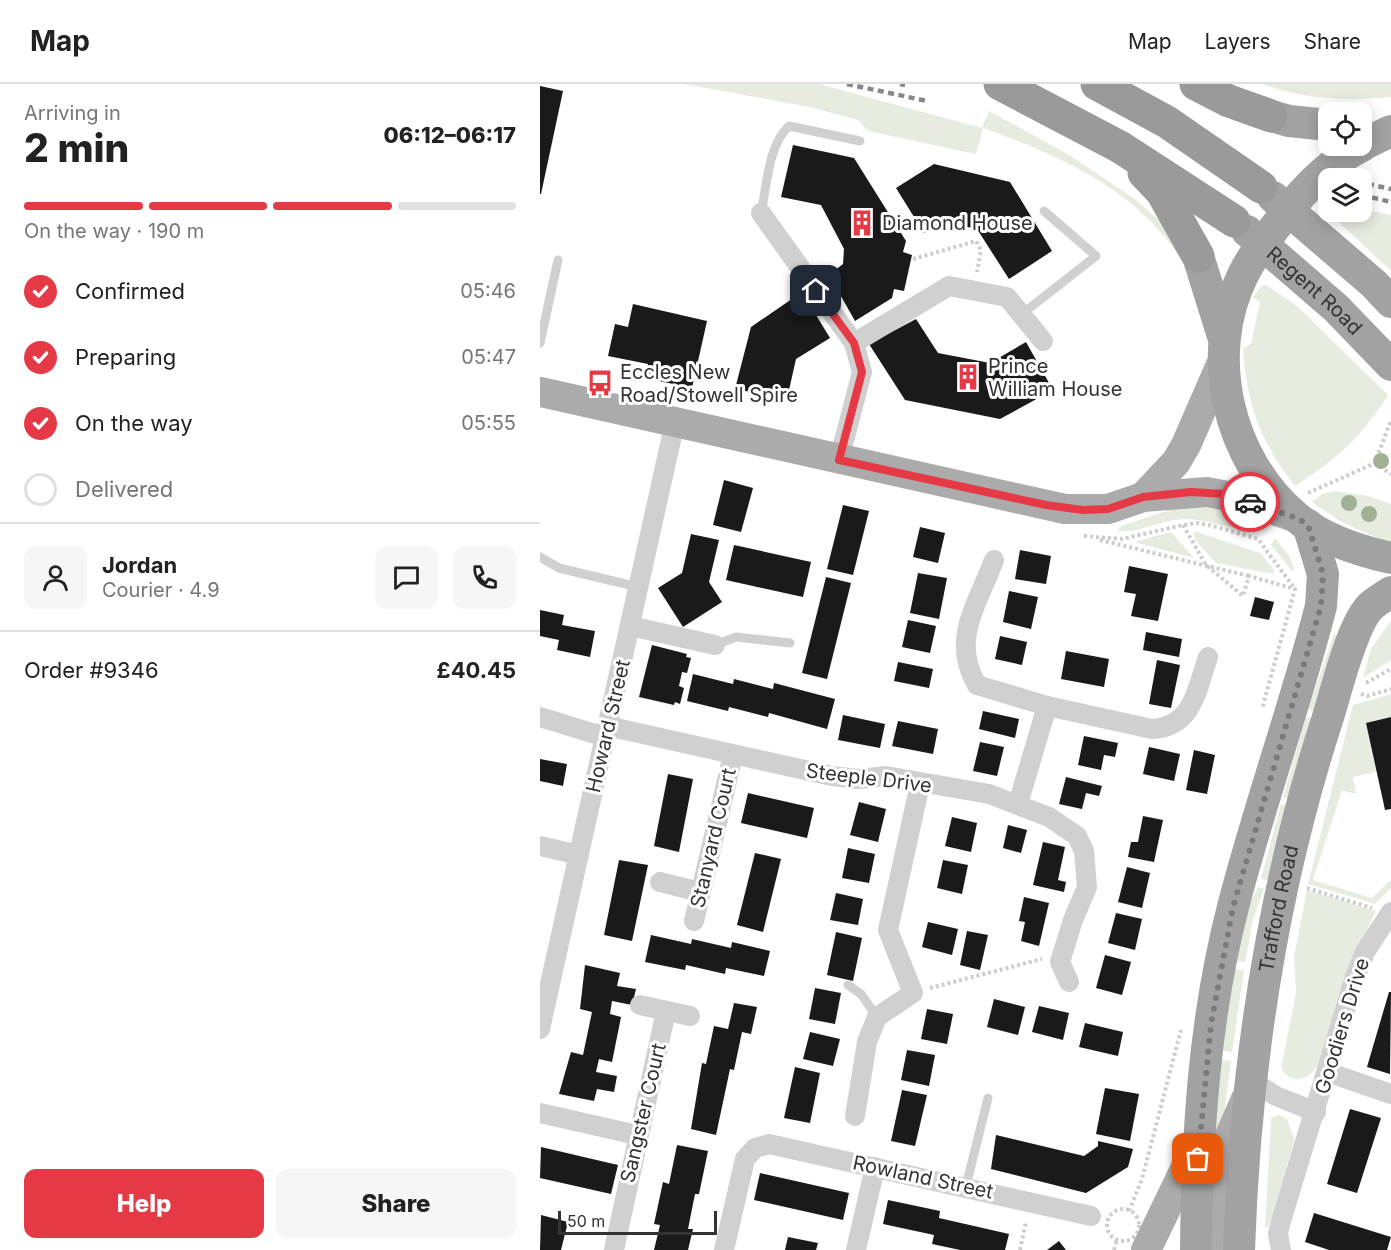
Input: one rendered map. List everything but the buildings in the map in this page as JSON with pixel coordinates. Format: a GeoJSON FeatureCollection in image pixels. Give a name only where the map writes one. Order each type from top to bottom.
{"type":"FeatureCollection","features":[{"type":"Feature","properties":{"kind":"highway"},"geometry":{"type":"LineString","coordinates":[[999,84],[1120,147],[1234,221]]}},
{"type":"Feature","properties":{"kind":"highway"},"geometry":{"type":"LineString","coordinates":[[1097,84],[1176,128],[1260,187],[1374,284],[1391,302]]}},
{"type":"Feature","properties":{"kind":"highway"},"geometry":{"type":"LineString","coordinates":[[1196,84],[1229,101],[1271,116],[1289,121],[1318,124]]}},
{"type":"Feature","properties":{"kind":"highway"},"geometry":{"type":"LineString","coordinates":[[1372,129],[1391,131]]}},
{"type":"Feature","properties":{"kind":"highway"},"geometry":{"type":"LineString","coordinates":[[1372,140],[1391,131]]}},
{"type":"Feature","properties":{"kind":"highway"},"geometry":{"type":"LineString","coordinates":[[1120,147],[1162,192],[1198,256],[1223,350],[1231,409],[1243,446],[1265,484],[1303,513],[1356,548],[1391,558]]}},
{"type":"Feature","properties":{"kind":"highway"},"geometry":{"type":"LineString","coordinates":[[1223,350],[1236,289],[1263,243],[1288,210],[1321,174],[1346,156]]}},
{"type":"Feature","properties":{"kind":"highway","name":"Regent Road"},"geometry":{"type":"LineString","coordinates":[[1234,221],[1263,243],[1336,308],[1391,365]]}},
{"type":"Feature","properties":{"kind":"highway","name":"Trafford Road"},"geometry":{"type":"LineString","coordinates":[[1196,1250],[1199,1142],[1211,1024],[1233,907],[1321,606],[1323,574],[1303,513]]}},
{"type":"Feature","properties":{"kind":"highway","name":"Trafford Road"},"geometry":{"type":"LineString","coordinates":[[1239,1250],[1250,1085],[1259,1003],[1293,830],[1357,628],[1371,606],[1391,592]]}},
{"type":"Feature","properties":{"kind":"main road"},"geometry":{"type":"LineString","coordinates":[[1143,497],[1176,462],[1186,445],[1223,350]]}},
{"type":"Feature","properties":{"kind":"main road"},"geometry":{"type":"LineString","coordinates":[[540,392],[1065,509],[1108,509],[1143,497],[1191,492],[1225,494],[1303,513]]}},
{"type":"Feature","properties":{"kind":"main road"},"geometry":{"type":"LineString","coordinates":[[1217,1250],[1225,1147],[1250,1085]]}},
{"type":"Feature","properties":{"kind":"main road"},"geometry":{"type":"LineString","coordinates":[[1146,1250],[1199,1142]]}},
{"type":"Feature","properties":{"kind":"street"},"geometry":{"type":"LineString","coordinates":[[761,213],[854,343],[862,372],[839,460]]}},
{"type":"Feature","properties":{"kind":"street"},"geometry":{"type":"LineString","coordinates":[[854,343],[949,286],[1007,297],[1043,341]]}},
{"type":"Feature","properties":{"kind":"street","name":"Howard Street"},"geometry":{"type":"LineString","coordinates":[[540,1029],[675,422]]}},
{"type":"Feature","properties":{"kind":"street"},"geometry":{"type":"LineString","coordinates":[[994,561],[965,634],[965,654],[970,673],[977,685],[1047,706],[1152,729],[1162,729],[1173,726],[1188,713],[1208,657]]}},
{"type":"Feature","properties":{"kind":"street"},"geometry":{"type":"LineString","coordinates":[[630,626],[715,645]]}},
{"type":"Feature","properties":{"kind":"street"},"geometry":{"type":"LineString","coordinates":[[1018,804],[1047,706]]}},
{"type":"Feature","properties":{"kind":"street","name":"Steeple Drive"},"geometry":{"type":"LineString","coordinates":[[540,717],[832,776],[859,779],[885,776],[920,784],[990,794],[1063,825],[1077,836],[1084,851],[1087,887],[1073,920],[1060,962]]}},
{"type":"Feature","properties":{"kind":"street","name":"Stanyard Court"},"geometry":{"type":"LineString","coordinates":[[694,921],[733,755]]}},
{"type":"Feature","properties":{"kind":"street"},"geometry":{"type":"LineString","coordinates":[[855,1116],[867,1042],[877,1017],[913,993],[888,930],[920,784]]}},
{"type":"Feature","properties":{"kind":"street"},"geometry":{"type":"LineString","coordinates":[[540,846],[579,855]]}},
{"type":"Feature","properties":{"kind":"street"},"geometry":{"type":"LineString","coordinates":[[660,882],[700,892]]}},
{"type":"Feature","properties":{"kind":"street","name":"Goodiers Drive"},"geometry":{"type":"LineString","coordinates":[[1281,1250],[1278,1234],[1281,1221],[1361,960],[1376,931],[1390,913]]}},
{"type":"Feature","properties":{"kind":"street"},"geometry":{"type":"LineString","coordinates":[[1060,962],[1070,982]]}},
{"type":"Feature","properties":{"kind":"street"},"geometry":{"type":"LineString","coordinates":[[640,1005],[690,1016]]}},
{"type":"Feature","properties":{"kind":"street","name":"Sangster Court"},"geometry":{"type":"LineString","coordinates":[[614,1250],[637,1135],[666,1011]]}},
{"type":"Feature","properties":{"kind":"street"},"geometry":{"type":"LineString","coordinates":[[1328,1072],[1391,1094]]}},
{"type":"Feature","properties":{"kind":"street","name":"Goodiers Drive"},"geometry":{"type":"LineString","coordinates":[[1250,1085],[1316,1112]]}},
{"type":"Feature","properties":{"kind":"street"},"geometry":{"type":"LineString","coordinates":[[540,1113],[637,1135]]}},
{"type":"Feature","properties":{"kind":"street","name":"Rowland Street"},"geometry":{"type":"LineString","coordinates":[[724,1250],[742,1166],[755,1148],[776,1144],[1091,1216]]}},
{"type":"Feature","properties":{"kind":"street"},"geometry":{"type":"LineString","coordinates":[[856,1250],[875,1167]]}},
{"type":"Feature","properties":{"kind":"lane"},"geometry":{"type":"LineString","coordinates":[[761,213],[780,133],[789,126],[860,141]]}},
{"type":"Feature","properties":{"kind":"lane"},"geometry":{"type":"LineString","coordinates":[[1022,314],[1096,256],[1044,211]]}},
{"type":"Feature","properties":{"kind":"lane"},"geometry":{"type":"LineString","coordinates":[[540,343],[558,260]]}},
{"type":"Feature","properties":{"kind":"lane"},"geometry":{"type":"LineString","coordinates":[[540,557],[558,568],[639,587]]}},
{"type":"Feature","properties":{"kind":"lane"},"geometry":{"type":"LineString","coordinates":[[715,645],[736,637],[790,643]]}},
{"type":"Feature","properties":{"kind":"lane"},"geometry":{"type":"LineString","coordinates":[[848,985],[861,994],[877,1017]]}},
{"type":"Feature","properties":{"kind":"lane"},"geometry":{"type":"LineString","coordinates":[[966,1186],[988,1098]]}},
{"type":"Feature","properties":{"kind":"path"},"geometry":{"type":"LineString","coordinates":[[913,259],[976,241],[981,250],[976,273],[959,287]]}},
{"type":"Feature","properties":{"kind":"path"},"geometry":{"type":"LineString","coordinates":[[1303,513],[1375,463],[1391,420]]}},
{"type":"Feature","properties":{"kind":"path"},"geometry":{"type":"LineString","coordinates":[[1375,463],[1391,474]]}},
{"type":"Feature","properties":{"kind":"path"},"geometry":{"type":"LineString","coordinates":[[1183,525],[1206,566],[1243,596],[1249,576]]}},
{"type":"Feature","properties":{"kind":"path"},"geometry":{"type":"LineString","coordinates":[[1087,537],[1295,589]]}},
{"type":"Feature","properties":{"kind":"path"},"geometry":{"type":"LineString","coordinates":[[1258,539],[1295,589]]}},
{"type":"Feature","properties":{"kind":"path"},"geometry":{"type":"LineString","coordinates":[[1262,710],[1295,589]]}},
{"type":"Feature","properties":{"kind":"path"},"geometry":{"type":"LineString","coordinates":[[1363,685],[1391,669]]}},
{"type":"Feature","properties":{"kind":"path"},"geometry":{"type":"LineString","coordinates":[[1301,886],[1390,913]]}},
{"type":"Feature","properties":{"kind":"path"},"geometry":{"type":"LineString","coordinates":[[913,993],[1045,958],[1060,962]]}},
{"type":"Feature","properties":{"kind":"path"},"geometry":{"type":"LineString","coordinates":[[1116,1211],[1129,1211],[1137,1218],[1138,1230],[1130,1240],[1117,1240],[1109,1234],[1108,1220],[1116,1211]]}},
{"type":"Feature","properties":{"kind":"path"},"geometry":{"type":"LineString","coordinates":[[1020,1250],[1028,1215]]}},
{"type":"Feature","properties":{"kind":"path"},"geometry":{"type":"LineString","coordinates":[[1114,1250],[1117,1240]]}},
{"type":"Feature","properties":{"kind":"shaded area"},"geometry":{"type":"Polygon","coordinates":[[[684,84],[819,84],[982,128],[989,111],[1071,156],[1136,200],[1159,220],[1186,266],[1167,239],[1146,216],[1097,179],[1043,151],[983,128],[976,154],[868,131],[858,120],[810,107],[684,84]]]}},
{"type":"Feature","properties":{"kind":"shaded area"},"geometry":{"type":"Polygon","coordinates":[[[1263,84],[1391,84],[1391,97],[1326,98],[1295,93],[1263,84]]]}},
{"type":"Feature","properties":{"kind":"shaded area"},"geometry":{"type":"Polygon","coordinates":[[[1372,211],[1391,215],[1391,271],[1339,222],[1372,222],[1372,211]]]}},
{"type":"Feature","properties":{"kind":"shaded area"},"geometry":{"type":"Polygon","coordinates":[[[1262,285],[1266,285],[1297,306],[1388,395],[1358,436],[1336,457],[1295,486],[1264,438],[1248,389],[1243,349],[1251,344],[1260,302],[1253,297],[1262,285]]]}},
{"type":"Feature","properties":{"kind":"shaded area"},"geometry":{"type":"Polygon","coordinates":[[[1334,491],[1368,496],[1391,504],[1391,542],[1350,526],[1312,502],[1322,494],[1334,491]]]}},
{"type":"Feature","properties":{"kind":"shaded area"},"geometry":{"type":"Polygon","coordinates":[[[1175,508],[1229,510],[1255,523],[1245,529],[1183,519],[1134,530],[1117,531],[1122,526],[1175,508]]]}},
{"type":"Feature","properties":{"kind":"shaded area"},"geometry":{"type":"Polygon","coordinates":[[[1194,531],[1260,553],[1274,570],[1273,574],[1216,563],[1195,540],[1194,531]]]}},
{"type":"Feature","properties":{"kind":"shaded area"},"geometry":{"type":"Polygon","coordinates":[[[1171,532],[1194,558],[1134,542],[1171,532]]]}},
{"type":"Feature","properties":{"kind":"shaded area"},"geometry":{"type":"Polygon","coordinates":[[[1275,538],[1290,557],[1294,569],[1292,571],[1271,545],[1275,538]]]}},
{"type":"Feature","properties":{"kind":"shaded area"},"geometry":{"type":"Polygon","coordinates":[[[1391,621],[1391,660],[1363,678],[1371,649],[1391,621]]]}},
{"type":"Feature","properties":{"kind":"shaded area"},"geometry":{"type":"Polygon","coordinates":[[[1334,634],[1343,637],[1318,713],[1308,709],[1334,634]]]}},
{"type":"Feature","properties":{"kind":"shaded area"},"geometry":{"type":"Polygon","coordinates":[[[1391,694],[1391,717],[1366,723],[1376,772],[1353,777],[1356,794],[1342,790],[1313,880],[1372,898],[1391,880],[1391,888],[1375,904],[1308,884],[1353,705],[1391,694]]]}},
{"type":"Feature","properties":{"kind":"shaded area"},"geometry":{"type":"Polygon","coordinates":[[[1306,717],[1316,720],[1291,799],[1283,797],[1306,717]]]}},
{"type":"Feature","properties":{"kind":"shaded area"},"geometry":{"type":"Polygon","coordinates":[[[1281,804],[1289,806],[1268,880],[1261,879],[1281,804]]]}},
{"type":"Feature","properties":{"kind":"shaded area"},"geometry":{"type":"Polygon","coordinates":[[[1258,887],[1264,889],[1253,919],[1245,962],[1233,961],[1241,921],[1258,887]]]}},
{"type":"Feature","properties":{"kind":"shaded area"},"geometry":{"type":"Polygon","coordinates":[[[1307,890],[1376,911],[1355,960],[1323,1057],[1310,1074],[1296,1079],[1288,1076],[1281,1068],[1296,993],[1294,957],[1307,890]]]}},
{"type":"Feature","properties":{"kind":"shaded area"},"geometry":{"type":"Polygon","coordinates":[[[1231,969],[1244,970],[1232,1052],[1218,1050],[1231,969]]]}},
{"type":"Feature","properties":{"kind":"shaded area"},"geometry":{"type":"Polygon","coordinates":[[[1217,1060],[1231,1061],[1219,1152],[1209,1150],[1217,1060]]]}},
{"type":"Feature","properties":{"kind":"shaded area"},"geometry":{"type":"Polygon","coordinates":[[[1279,1115],[1287,1119],[1294,1139],[1268,1228],[1265,1227],[1271,1118],[1279,1115]]]}},
{"type":"Feature","properties":{"kind":"railway"},"geometry":{"type":"LineString","coordinates":[[847,84],[927,101]]}},
{"type":"Feature","properties":{"kind":"railway"},"geometry":{"type":"LineString","coordinates":[[900,84],[905,85]]}},
{"type":"Feature","properties":{"kind":"railway"},"geometry":{"type":"LineString","coordinates":[[1372,185],[1391,189]]}},
{"type":"Feature","properties":{"kind":"railway"},"geometry":{"type":"LineString","coordinates":[[1372,197],[1391,202]]}},
{"type":"Feature","properties":{"kind":"way so far"},"geometry":{"type":"LineString","coordinates":[[1198,1159],[1211,1024],[1233,907],[1321,606],[1323,574],[1308,525],[1297,518],[1250,502]]}},
{"type":"Feature","properties":{"kind":"place","name":"Diamond House"},"geometry":{"type":"Point","coordinates":[862,223]}},
{"type":"Feature","properties":{"kind":"place","name":"Prince William House"},"geometry":{"type":"Point","coordinates":[968,377]}},
{"type":"Feature","properties":{"kind":"place","name":"Eccles New Road/Stowell Spire"},"geometry":{"type":"Point","coordinates":[600,383]}},
{"type":"Feature","properties":{"kind":"route"},"geometry":{"type":"LineString","coordinates":[[816,291],[854,343],[862,372],[839,460],[1065,509],[1108,509],[1143,497],[1191,492],[1225,494],[1250,502]]}}]}
